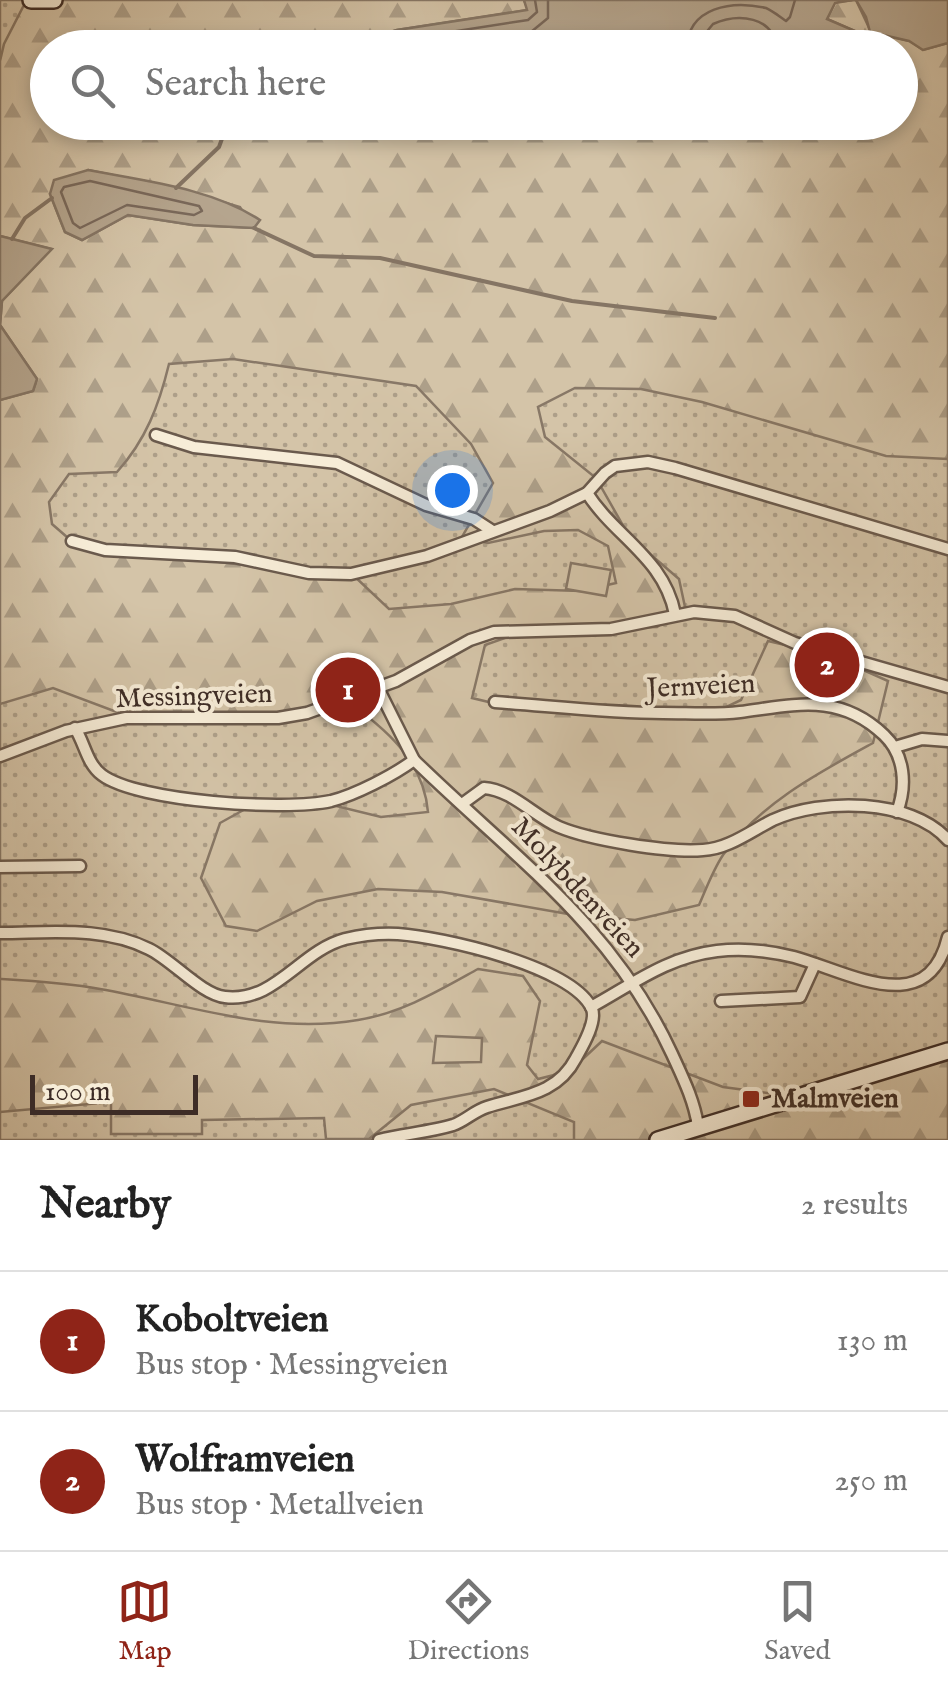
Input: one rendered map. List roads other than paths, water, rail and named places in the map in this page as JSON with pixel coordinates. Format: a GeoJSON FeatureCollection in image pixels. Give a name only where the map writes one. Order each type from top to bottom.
{"type":"FeatureCollection","features":[{"type":"Feature","properties":{"kind":"street"},"geometry":{"type":"LineString","coordinates":[[31,0],[54,0]]}},
{"type":"Feature","properties":{"kind":"street"},"geometry":{"type":"LineString","coordinates":[[156,435],[194,447],[337,463],[426,505],[474,519],[491,530]]}},
{"type":"Feature","properties":{"kind":"street"},"geometry":{"type":"LineString","coordinates":[[72,541],[105,550],[236,557],[309,573],[341,575],[427,556],[534,517],[587,494],[605,472],[616,466],[648,462],[948,550]]}},
{"type":"Feature","properties":{"kind":"street"},"geometry":{"type":"LineString","coordinates":[[587,494],[656,568],[669,589],[674,614]]}},
{"type":"Feature","properties":{"kind":"street","name":"Messingveien"},"geometry":{"type":"LineString","coordinates":[[0,756],[75,728],[126,718],[278,718],[337,704],[378,688],[470,640],[494,632],[612,629],[674,614],[705,612],[734,616],[822,652],[948,687]]}},
{"type":"Feature","properties":{"kind":"street","name":"Molybdenveien"},"geometry":{"type":"LineString","coordinates":[[378,688],[414,760],[524,859],[600,938],[632,980],[681,1074],[698,1126]]}},
{"type":"Feature","properties":{"kind":"street","name":"Jernveien"},"geometry":{"type":"LineString","coordinates":[[495,702],[659,713],[728,713],[794,703],[824,705],[863,718],[895,746]]}},
{"type":"Feature","properties":{"kind":"street"},"geometry":{"type":"LineString","coordinates":[[75,728],[90,762],[105,778],[154,793],[212,801],[323,803],[348,796],[414,760]]}},
{"type":"Feature","properties":{"kind":"street"},"geometry":{"type":"LineString","coordinates":[[897,812],[903,785],[895,746],[922,738],[948,741]]}},
{"type":"Feature","properties":{"kind":"street"},"geometry":{"type":"LineString","coordinates":[[462,804],[484,788],[495,789],[574,833],[688,851],[716,849],[776,818],[835,805],[897,812],[930,824],[948,840]]}},
{"type":"Feature","properties":{"kind":"street"},"geometry":{"type":"LineString","coordinates":[[0,867],[80,866]]}},
{"type":"Feature","properties":{"kind":"street"},"geometry":{"type":"LineString","coordinates":[[0,933],[115,936],[162,956],[208,990],[229,998],[251,996],[274,986],[315,952],[342,940],[384,934],[414,936],[526,963],[570,988],[591,1007],[593,1019],[576,1059],[552,1086],[532,1096],[478,1110],[455,1124],[379,1140]]}},
{"type":"Feature","properties":{"kind":"street"},"geometry":{"type":"LineString","coordinates":[[591,1007],[632,980],[683,958],[712,952],[774,953],[873,982],[910,984],[924,980],[940,963],[948,936]]}},
{"type":"Feature","properties":{"kind":"street"},"geometry":{"type":"LineString","coordinates":[[721,1001],[800,997],[815,964]]}},
{"type":"Feature","properties":{"kind":"street"},"geometry":{"type":"LineString","coordinates":[[658,1140],[948,1051]]}},
{"type":"Feature","properties":{"kind":"water"},"geometry":{"type":"Polygon","coordinates":[[[524,0],[852,0],[835,3],[827,19],[853,30],[397,30],[527,10],[524,0]]]}},
{"type":"Feature","properties":{"kind":"water"},"geometry":{"type":"Polygon","coordinates":[[[856,0],[948,0],[948,43],[923,50],[918,47],[918,30],[869,30],[856,0]]]}},
{"type":"Feature","properties":{"kind":"water"},"geometry":{"type":"Polygon","coordinates":[[[88,170],[199,193],[260,220],[254,228],[193,225],[128,215],[82,240],[65,232],[50,194],[54,180],[88,170]]]}},
{"type":"Feature","properties":{"kind":"water"},"geometry":{"type":"Polygon","coordinates":[[[0,236],[52,249],[2,301],[0,325],[0,236]]]}},
{"type":"Feature","properties":{"kind":"water"},"geometry":{"type":"Polygon","coordinates":[[[0,325],[37,379],[33,391],[0,400],[0,325]]]}},
{"type":"Feature","properties":{"kind":"waterway"},"geometry":{"type":"LineString","coordinates":[[176,188],[222,140]]}},
{"type":"Feature","properties":{"kind":"waterway"},"geometry":{"type":"LineString","coordinates":[[12,239],[25,218],[52,198]]}},
{"type":"Feature","properties":{"kind":"waterway"},"geometry":{"type":"LineString","coordinates":[[254,228],[314,256],[380,258],[572,301],[715,318]]}},
{"type":"Feature","properties":{"kind":"place","name":"Wolframveien"},"geometry":{"type":"Point","coordinates":[827,665]}},
{"type":"Feature","properties":{"kind":"place","name":"Koboltveien"},"geometry":{"type":"Point","coordinates":[348,690]}},
{"type":"Feature","properties":{"kind":"place","name":"Malmveien"},"geometry":{"type":"Point","coordinates":[751,1099]}}]}
